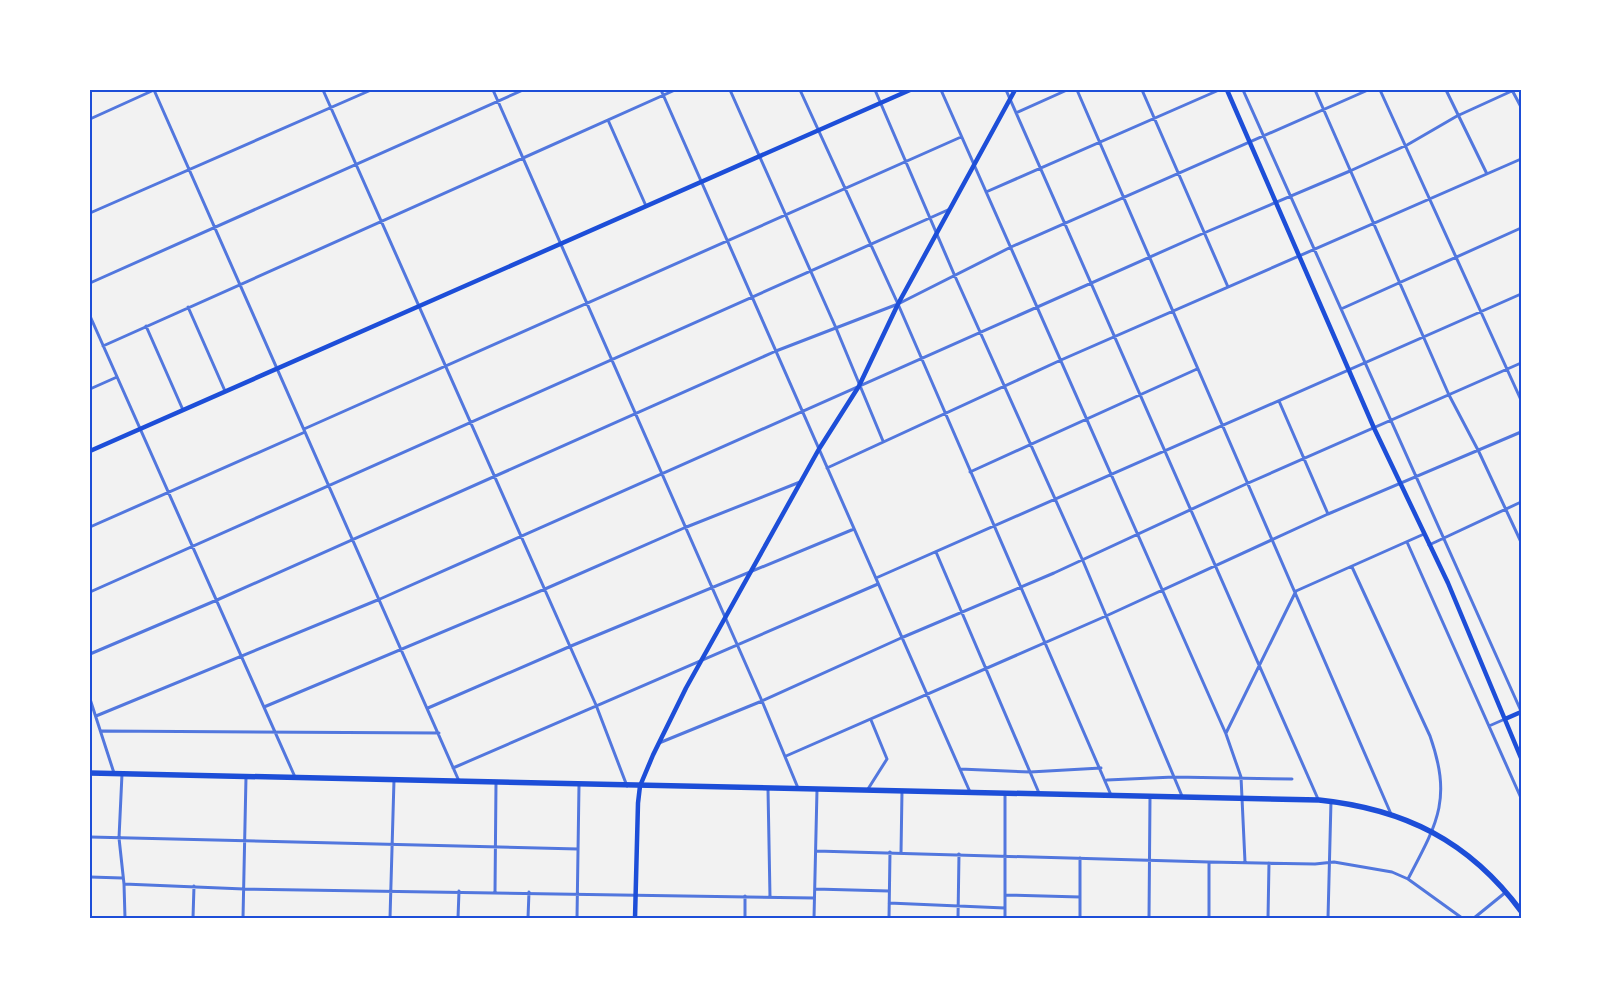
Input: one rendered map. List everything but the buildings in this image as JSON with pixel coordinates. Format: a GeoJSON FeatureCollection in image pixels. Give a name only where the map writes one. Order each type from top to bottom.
{"type":"FeatureCollection","features":[{"type":"Feature","properties":{"kind":"highway"},"geometry":{"type":"LineString","coordinates":[[90,773],[1005,794],[1182,796],[1331,801],[1373,809],[1392,815],[1452,842],[1507,892],[1521,910]]}},
{"type":"Feature","properties":{"kind":"main road"},"geometry":{"type":"LineString","coordinates":[[90,451],[910,90]]}},
{"type":"Feature","properties":{"kind":"main road"},"geometry":{"type":"LineString","coordinates":[[635,918],[640,786],[658,743],[700,662],[800,482],[859,386],[898,304],[953,208],[1016,90]]}},
{"type":"Feature","properties":{"kind":"main road"},"geometry":{"type":"LineString","coordinates":[[1227,90],[1374,428],[1448,583],[1521,758]]}},
{"type":"Feature","properties":{"kind":"main road"},"geometry":{"type":"LineString","coordinates":[[1505,719],[1521,712]]}},
{"type":"Feature","properties":{"kind":"street"},"geometry":{"type":"LineString","coordinates":[[90,119],[154,90],[380,599],[459,782]]}},
{"type":"Feature","properties":{"kind":"street"},"geometry":{"type":"LineString","coordinates":[[323,90],[571,646],[628,786]]}},
{"type":"Feature","properties":{"kind":"street"},"geometry":{"type":"LineString","coordinates":[[90,214],[371,90]]}},
{"type":"Feature","properties":{"kind":"street"},"geometry":{"type":"LineString","coordinates":[[492,90],[684,528],[738,646],[798,788]]}},
{"type":"Feature","properties":{"kind":"street"},"geometry":{"type":"LineString","coordinates":[[90,283],[523,90]]}},
{"type":"Feature","properties":{"kind":"street"},"geometry":{"type":"LineString","coordinates":[[661,90],[970,793]]}},
{"type":"Feature","properties":{"kind":"street"},"geometry":{"type":"LineString","coordinates":[[103,346],[674,90]]}},
{"type":"Feature","properties":{"kind":"street"},"geometry":{"type":"LineString","coordinates":[[730,90],[884,441]]}},
{"type":"Feature","properties":{"kind":"street"},"geometry":{"type":"LineString","coordinates":[[800,90],[843,189],[898,304],[970,472],[1107,780],[1111,795]]}},
{"type":"Feature","properties":{"kind":"street"},"geometry":{"type":"LineString","coordinates":[[875,90],[954,274],[1106,616],[1182,796]]}},
{"type":"Feature","properties":{"kind":"street"},"geometry":{"type":"LineString","coordinates":[[941,90],[1226,734],[1241,777],[1244,798],[1244,862]]}},
{"type":"Feature","properties":{"kind":"street"},"geometry":{"type":"LineString","coordinates":[[1006,90],[1319,800]]}},
{"type":"Feature","properties":{"kind":"street"},"geometry":{"type":"LineString","coordinates":[[1016,113],[1067,90]]}},
{"type":"Feature","properties":{"kind":"street"},"geometry":{"type":"LineString","coordinates":[[1076,90],[1150,257],[1246,484],[1296,592],[1392,815]]}},
{"type":"Feature","properties":{"kind":"street"},"geometry":{"type":"LineString","coordinates":[[1142,90],[1228,286]]}},
{"type":"Feature","properties":{"kind":"street"},"geometry":{"type":"LineString","coordinates":[[986,192],[1219,90]]}},
{"type":"Feature","properties":{"kind":"street"},"geometry":{"type":"LineString","coordinates":[[1243,90],[1265,135],[1390,421],[1521,712]]}},
{"type":"Feature","properties":{"kind":"street"},"geometry":{"type":"LineString","coordinates":[[1315,90],[1449,395],[1479,452],[1521,542]]}},
{"type":"Feature","properties":{"kind":"street"},"geometry":{"type":"LineString","coordinates":[[90,654],[217,600],[776,352],[898,304],[954,274],[1011,247],[1368,90]]}},
{"type":"Feature","properties":{"kind":"street"},"geometry":{"type":"LineString","coordinates":[[1380,90],[1521,400]]}},
{"type":"Feature","properties":{"kind":"street"},"geometry":{"type":"LineString","coordinates":[[1446,90],[1457,116],[1486,172]]}},
{"type":"Feature","properties":{"kind":"street"},"geometry":{"type":"LineString","coordinates":[[96,716],[380,599],[1204,233],[1407,146],[1457,116],[1513,90],[1521,107]]}},
{"type":"Feature","properties":{"kind":"street"},"geometry":{"type":"LineString","coordinates":[[608,120],[646,206]]}},
{"type":"Feature","properties":{"kind":"street"},"geometry":{"type":"LineString","coordinates":[[90,527],[446,366],[962,137]]}},
{"type":"Feature","properties":{"kind":"street"},"geometry":{"type":"LineString","coordinates":[[827,468],[1006,388],[1061,360],[1521,158]]}},
{"type":"Feature","properties":{"kind":"street"},"geometry":{"type":"LineString","coordinates":[[90,592],[953,208]]}},
{"type":"Feature","properties":{"kind":"street"},"geometry":{"type":"LineString","coordinates":[[1341,309],[1521,228]]}},
{"type":"Feature","properties":{"kind":"street"},"geometry":{"type":"LineString","coordinates":[[876,578],[1521,294]]}},
{"type":"Feature","properties":{"kind":"street"},"geometry":{"type":"LineString","coordinates":[[188,308],[225,391]]}},
{"type":"Feature","properties":{"kind":"street"},"geometry":{"type":"LineString","coordinates":[[90,316],[296,778]]}},
{"type":"Feature","properties":{"kind":"street"},"geometry":{"type":"LineString","coordinates":[[146,326],[183,410]]}},
{"type":"Feature","properties":{"kind":"street"},"geometry":{"type":"LineString","coordinates":[[658,743],[762,701],[901,638],[1082,561],[1246,484],[1521,363]]}},
{"type":"Feature","properties":{"kind":"street"},"geometry":{"type":"LineString","coordinates":[[970,472],[1196,369]]}},
{"type":"Feature","properties":{"kind":"street"},"geometry":{"type":"LineString","coordinates":[[90,389],[117,377]]}},
{"type":"Feature","properties":{"kind":"street"},"geometry":{"type":"LineString","coordinates":[[1279,401],[1328,514]]}},
{"type":"Feature","properties":{"kind":"street"},"geometry":{"type":"LineString","coordinates":[[786,756],[1106,616],[1328,514],[1479,452],[1521,432]]}},
{"type":"Feature","properties":{"kind":"street"},"geometry":{"type":"LineString","coordinates":[[264,707],[402,650],[684,528],[800,482]]}},
{"type":"Feature","properties":{"kind":"street"},"geometry":{"type":"LineString","coordinates":[[1429,544],[1521,502]]}},
{"type":"Feature","properties":{"kind":"street"},"geometry":{"type":"LineString","coordinates":[[428,708],[571,646],[750,574],[854,529]]}},
{"type":"Feature","properties":{"kind":"street"},"geometry":{"type":"LineString","coordinates":[[1226,734],[1296,592],[1424,534]]}},
{"type":"Feature","properties":{"kind":"street"},"geometry":{"type":"LineString","coordinates":[[1407,542],[1521,798]]}},
{"type":"Feature","properties":{"kind":"street"},"geometry":{"type":"LineString","coordinates":[[936,552],[1039,794]]}},
{"type":"Feature","properties":{"kind":"street"},"geometry":{"type":"LineString","coordinates":[[1352,567],[1430,736],[1439,763],[1442,792],[1433,832],[1408,879]]}},
{"type":"Feature","properties":{"kind":"street"},"geometry":{"type":"LineString","coordinates":[[453,768],[878,584]]}},
{"type":"Feature","properties":{"kind":"street"},"geometry":{"type":"LineString","coordinates":[[90,700],[91,708],[102,731],[114,774]]}},
{"type":"Feature","properties":{"kind":"street"},"geometry":{"type":"LineString","coordinates":[[1489,726],[1505,719]]}},
{"type":"Feature","properties":{"kind":"street"},"geometry":{"type":"LineString","coordinates":[[867,790],[886,759],[871,720]]}},
{"type":"Feature","properties":{"kind":"street"},"geometry":{"type":"LineString","coordinates":[[102,731],[439,733]]}},
{"type":"Feature","properties":{"kind":"street"},"geometry":{"type":"LineString","coordinates":[[960,769],[1030,772],[1101,768]]}},
{"type":"Feature","properties":{"kind":"street"},"geometry":{"type":"LineString","coordinates":[[122,774],[119,838],[124,884],[125,918]]}},
{"type":"Feature","properties":{"kind":"street"},"geometry":{"type":"LineString","coordinates":[[243,918],[246,776]]}},
{"type":"Feature","properties":{"kind":"street"},"geometry":{"type":"LineString","coordinates":[[1107,780],[1174,777],[1292,779]]}},
{"type":"Feature","properties":{"kind":"street"},"geometry":{"type":"LineString","coordinates":[[390,918],[394,780]]}},
{"type":"Feature","properties":{"kind":"street"},"geometry":{"type":"LineString","coordinates":[[495,892],[496,783]]}},
{"type":"Feature","properties":{"kind":"street"},"geometry":{"type":"LineString","coordinates":[[577,918],[579,785]]}},
{"type":"Feature","properties":{"kind":"street"},"geometry":{"type":"LineString","coordinates":[[768,788],[770,897]]}},
{"type":"Feature","properties":{"kind":"street"},"geometry":{"type":"LineString","coordinates":[[814,918],[817,789]]}},
{"type":"Feature","properties":{"kind":"street"},"geometry":{"type":"LineString","coordinates":[[901,853],[902,791]]}},
{"type":"Feature","properties":{"kind":"street"},"geometry":{"type":"LineString","coordinates":[[1005,794],[1005,918]]}},
{"type":"Feature","properties":{"kind":"street"},"geometry":{"type":"LineString","coordinates":[[1149,918],[1150,796]]}},
{"type":"Feature","properties":{"kind":"street"},"geometry":{"type":"LineString","coordinates":[[1328,918],[1331,801]]}},
{"type":"Feature","properties":{"kind":"street"},"geometry":{"type":"LineString","coordinates":[[90,838],[578,849]]}},
{"type":"Feature","properties":{"kind":"street"},"geometry":{"type":"LineString","coordinates":[[816,851],[1209,862],[1315,864],[1328,862],[1382,869],[1408,879],[1462,918]]}},
{"type":"Feature","properties":{"kind":"street"},"geometry":{"type":"LineString","coordinates":[[888,918],[890,852]]}},
{"type":"Feature","properties":{"kind":"street"},"geometry":{"type":"LineString","coordinates":[[958,918],[959,854]]}},
{"type":"Feature","properties":{"kind":"street"},"geometry":{"type":"LineString","coordinates":[[1080,858],[1080,918]]}},
{"type":"Feature","properties":{"kind":"street"},"geometry":{"type":"LineString","coordinates":[[1209,862],[1209,918]]}},
{"type":"Feature","properties":{"kind":"street"},"geometry":{"type":"LineString","coordinates":[[1268,918],[1269,863]]}},
{"type":"Feature","properties":{"kind":"street"},"geometry":{"type":"LineString","coordinates":[[90,877],[122,878]]}},
{"type":"Feature","properties":{"kind":"street"},"geometry":{"type":"LineString","coordinates":[[124,884],[244,889],[814,898]]}},
{"type":"Feature","properties":{"kind":"street"},"geometry":{"type":"LineString","coordinates":[[194,886],[194,918]]}},
{"type":"Feature","properties":{"kind":"street"},"geometry":{"type":"LineString","coordinates":[[815,889],[889,891]]}},
{"type":"Feature","properties":{"kind":"street"},"geometry":{"type":"LineString","coordinates":[[458,891],[458,918]]}},
{"type":"Feature","properties":{"kind":"street"},"geometry":{"type":"LineString","coordinates":[[528,918],[529,892]]}},
{"type":"Feature","properties":{"kind":"street"},"geometry":{"type":"LineString","coordinates":[[1474,918],[1507,892]]}},
{"type":"Feature","properties":{"kind":"street"},"geometry":{"type":"LineString","coordinates":[[1005,895],[1080,897]]}},
{"type":"Feature","properties":{"kind":"street"},"geometry":{"type":"LineString","coordinates":[[745,896],[745,918]]}},
{"type":"Feature","properties":{"kind":"street"},"geometry":{"type":"LineString","coordinates":[[889,903],[1005,908]]}}]}
